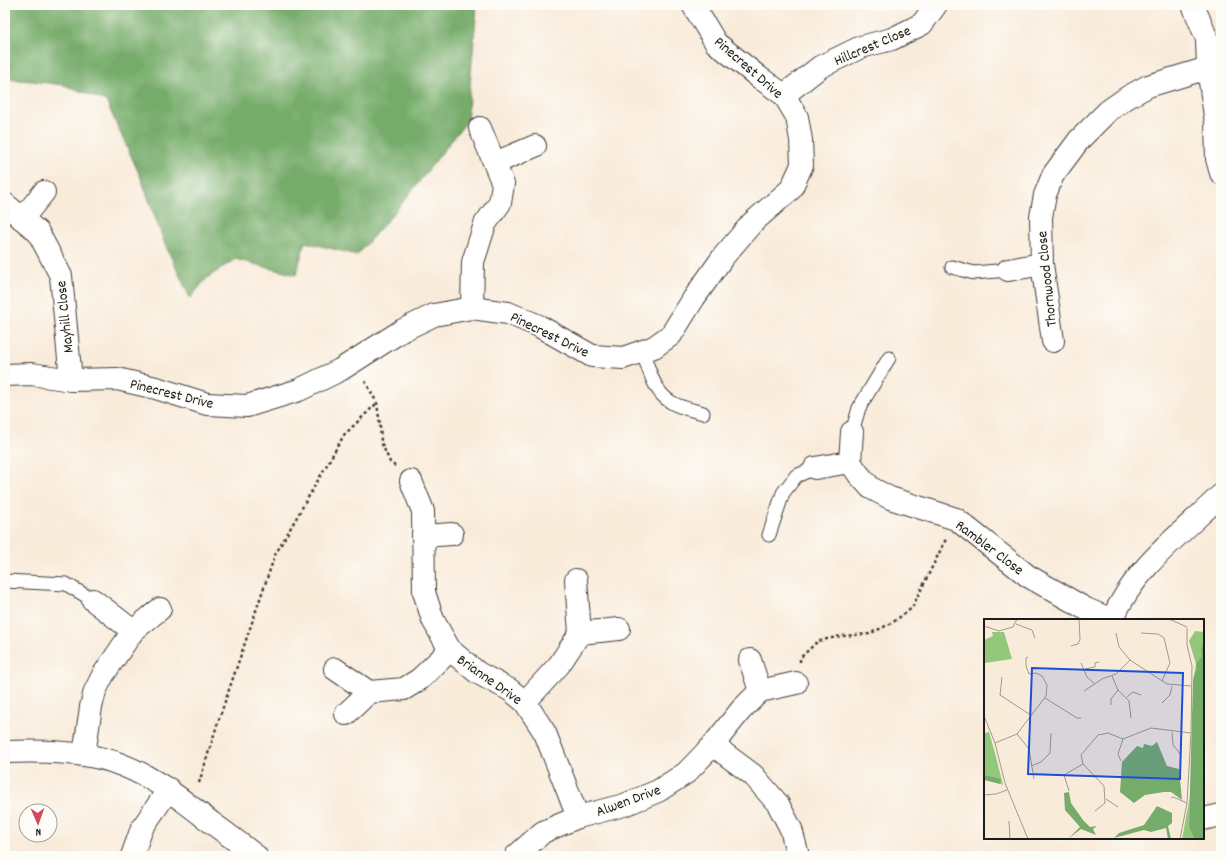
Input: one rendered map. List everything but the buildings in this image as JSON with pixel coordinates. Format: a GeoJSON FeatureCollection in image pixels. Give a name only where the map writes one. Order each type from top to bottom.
{"type":"FeatureCollection","features":[{"type":"Feature","properties":{"kind":"street","name":"Pinecrest Drive"},"geometry":{"type":"LineString","coordinates":[[5,375],[31,374],[71,380],[118,379],[156,388],[207,404],[247,406],[299,390],[340,370],[403,330],[434,315],[472,308],[508,313],[539,326],[592,356],[623,358],[654,347],[671,335],[694,298],[723,257],[752,223],[791,189],[802,165],[801,140],[797,116],[784,95],[716,43],[693,5]]}},
{"type":"Feature","properties":{"kind":"street","name":"Hillcrest Close"},"geometry":{"type":"LineString","coordinates":[[784,95],[820,67],[862,47],[892,39],[922,24],[936,5]]}},
{"type":"Feature","properties":{"kind":"street"},"geometry":{"type":"LineString","coordinates":[[1193,5],[1207,39],[1208,68],[1216,122],[1217,159],[1221,173]]}},
{"type":"Feature","properties":{"kind":"street","name":"Thornwood Close"},"geometry":{"type":"LineString","coordinates":[[1053,341],[1042,264],[1041,217],[1045,195],[1053,176],[1079,140],[1108,111],[1128,97],[1148,86],[1208,68]]}},
{"type":"Feature","properties":{"kind":"street"},"geometry":{"type":"LineString","coordinates":[[472,308],[473,262],[484,224],[500,204],[503,184],[480,128]]}},
{"type":"Feature","properties":{"kind":"street"},"geometry":{"type":"LineString","coordinates":[[494,163],[535,146]]}},
{"type":"Feature","properties":{"kind":"street"},"geometry":{"type":"LineString","coordinates":[[22,219],[44,192]]}},
{"type":"Feature","properties":{"kind":"street","name":"Mayhill Close"},"geometry":{"type":"LineString","coordinates":[[5,204],[38,232],[61,276],[71,380]]}},
{"type":"Feature","properties":{"kind":"street"},"geometry":{"type":"LineString","coordinates":[[1008,270],[1042,264]]}},
{"type":"Feature","properties":{"kind":"street"},"geometry":{"type":"LineString","coordinates":[[815,468],[850,462],[852,432]]}},
{"type":"Feature","properties":{"kind":"street","name":"Rambler Close"},"geometry":{"type":"LineString","coordinates":[[850,462],[871,488],[890,498],[956,519],[1028,576],[1086,609],[1110,619]]}},
{"type":"Feature","properties":{"kind":"street","name":"Brianne Drive"},"geometry":{"type":"LineString","coordinates":[[411,481],[423,511],[424,592],[432,620],[450,650],[478,673],[510,690],[525,702],[545,733],[578,817]]}},
{"type":"Feature","properties":{"kind":"street"},"geometry":{"type":"LineString","coordinates":[[1112,619],[1125,594],[1143,570],[1221,495]]}},
{"type":"Feature","properties":{"kind":"street"},"geometry":{"type":"LineString","coordinates":[[423,536],[452,534]]}},
{"type":"Feature","properties":{"kind":"street"},"geometry":{"type":"LineString","coordinates":[[525,702],[559,665],[580,632],[576,580]]}},
{"type":"Feature","properties":{"kind":"street"},"geometry":{"type":"LineString","coordinates":[[93,600],[133,631]]}},
{"type":"Feature","properties":{"kind":"street"},"geometry":{"type":"LineString","coordinates":[[84,756],[91,707],[95,691],[103,675],[133,631],[160,610]]}},
{"type":"Feature","properties":{"kind":"street"},"geometry":{"type":"LineString","coordinates":[[580,632],[619,629]]}},
{"type":"Feature","properties":{"kind":"street"},"geometry":{"type":"LineString","coordinates":[[346,714],[369,692],[404,689],[420,679],[450,650]]}},
{"type":"Feature","properties":{"kind":"street"},"geometry":{"type":"LineString","coordinates":[[750,660],[760,690],[796,683]]}},
{"type":"Feature","properties":{"kind":"street"},"geometry":{"type":"LineString","coordinates":[[336,669],[369,692]]}},
{"type":"Feature","properties":{"kind":"street","name":"Alwen Drive"},"geometry":{"type":"LineString","coordinates":[[516,856],[543,832],[578,817],[624,805],[658,791],[686,772],[713,745],[741,710],[760,690]]}},
{"type":"Feature","properties":{"kind":"street"},"geometry":{"type":"LineString","coordinates":[[713,745],[753,775],[778,804],[790,829],[798,856]]}},
{"type":"Feature","properties":{"kind":"street"},"geometry":{"type":"LineString","coordinates":[[5,752],[36,752],[84,756],[110,761],[132,769],[148,776],[169,789],[256,856]]}},
{"type":"Feature","properties":{"kind":"street"},"geometry":{"type":"LineString","coordinates":[[132,856],[142,828],[169,789]]}},
{"type":"Feature","properties":{"kind":"street"},"geometry":{"type":"LineString","coordinates":[[1204,820],[1221,815]]}},
{"type":"Feature","properties":{"kind":"lane"},"geometry":{"type":"LineString","coordinates":[[952,267],[974,273],[1008,270]]}},
{"type":"Feature","properties":{"kind":"lane"},"geometry":{"type":"LineString","coordinates":[[642,351],[654,380],[664,398],[672,403],[703,413]]}},
{"type":"Feature","properties":{"kind":"lane"},"geometry":{"type":"LineString","coordinates":[[852,432],[859,408],[889,358]]}},
{"type":"Feature","properties":{"kind":"lane"},"geometry":{"type":"LineString","coordinates":[[769,535],[783,493],[796,476],[815,468]]}},
{"type":"Feature","properties":{"kind":"lane"},"geometry":{"type":"LineString","coordinates":[[5,581],[66,584],[93,600]]}},
{"type":"Feature","properties":{"kind":"path"},"geometry":{"type":"LineString","coordinates":[[354,361],[377,403],[380,425],[380,442],[390,462],[411,481]]}},
{"type":"Feature","properties":{"kind":"path"},"geometry":{"type":"LineString","coordinates":[[192,807],[218,722],[275,556],[344,435],[377,403]]}},
{"type":"Feature","properties":{"kind":"path"},"geometry":{"type":"LineString","coordinates":[[796,683],[800,658],[818,641],[842,636],[869,634],[892,623],[912,608],[956,519]]}},
{"type":"Feature","properties":{"kind":"green space"},"geometry":{"type":"Polygon","coordinates":[[[5,5],[477,5],[467,121],[399,207],[357,255],[305,242],[296,275],[235,259],[207,278],[190,298],[164,242],[141,178],[106,101],[64,85],[5,79],[5,5]]]}}]}
